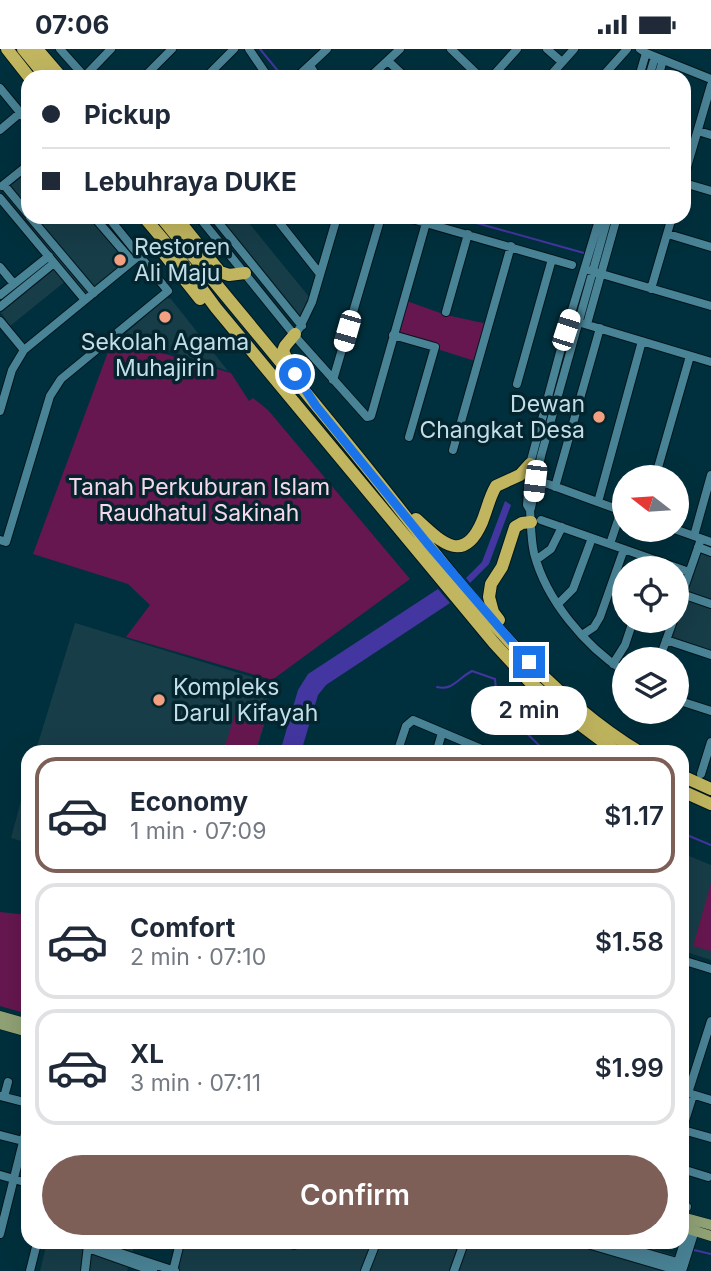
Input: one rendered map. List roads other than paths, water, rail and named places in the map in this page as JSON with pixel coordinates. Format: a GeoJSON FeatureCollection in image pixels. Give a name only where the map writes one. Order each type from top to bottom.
{"type":"FeatureCollection","features":[{"type":"Feature","properties":{"kind":"highway"},"geometry":{"type":"LineString","coordinates":[[7,49],[24,70]]}},
{"type":"Feature","properties":{"kind":"highway"},"geometry":{"type":"LineString","coordinates":[[23,49],[40,70]]}},
{"type":"Feature","properties":{"kind":"highway"},"geometry":{"type":"LineString","coordinates":[[37,49],[55,70]]}},
{"type":"Feature","properties":{"kind":"highway"},"geometry":{"type":"LineString","coordinates":[[139,224],[196,295],[216,308]]}},
{"type":"Feature","properties":{"kind":"highway"},"geometry":{"type":"LineString","coordinates":[[150,224],[216,308],[447,577],[529,681],[607,745]]}},
{"type":"Feature","properties":{"kind":"highway"},"geometry":{"type":"LineString","coordinates":[[167,224],[392,498],[447,577]]}},
{"type":"Feature","properties":{"kind":"highway"},"geometry":{"type":"LineString","coordinates":[[182,224],[220,272],[229,275],[245,273]]}},
{"type":"Feature","properties":{"kind":"highway"},"geometry":{"type":"LineString","coordinates":[[299,330],[285,346],[284,358],[316,406]]}},
{"type":"Feature","properties":{"kind":"highway"},"geometry":{"type":"LineString","coordinates":[[392,498],[442,543],[457,548],[466,544],[478,530],[496,486],[534,465]]}},
{"type":"Feature","properties":{"kind":"highway"},"geometry":{"type":"LineString","coordinates":[[513,479],[532,481]]}},
{"type":"Feature","properties":{"kind":"highway"},"geometry":{"type":"LineString","coordinates":[[520,651],[493,612],[489,597],[491,584],[502,567],[513,530],[517,524],[534,517]]}},
{"type":"Feature","properties":{"kind":"highway"},"geometry":{"type":"LineString","coordinates":[[467,602],[539,672],[578,706],[630,745]]}},
{"type":"Feature","properties":{"kind":"highway"},"geometry":{"type":"LineString","coordinates":[[689,779],[711,789]]}},
{"type":"Feature","properties":{"kind":"highway"},"geometry":{"type":"LineString","coordinates":[[689,794],[711,804]]}},
{"type":"Feature","properties":{"kind":"main road"},"geometry":{"type":"LineString","coordinates":[[0,1016],[21,1022]]}},
{"type":"Feature","properties":{"kind":"main road"},"geometry":{"type":"LineString","coordinates":[[0,1025],[21,1031]]}},
{"type":"Feature","properties":{"kind":"main road"},"geometry":{"type":"LineString","coordinates":[[689,1224],[711,1225]]}},
{"type":"Feature","properties":{"kind":"main road"},"geometry":{"type":"LineString","coordinates":[[689,1225],[711,1236]]}},
{"type":"Feature","properties":{"kind":"street"},"geometry":{"type":"LineString","coordinates":[[60,49],[78,70]]}},
{"type":"Feature","properties":{"kind":"street"},"geometry":{"type":"LineString","coordinates":[[91,70],[111,49]]}},
{"type":"Feature","properties":{"kind":"street"},"geometry":{"type":"LineString","coordinates":[[151,70],[172,49]]}},
{"type":"Feature","properties":{"kind":"street"},"geometry":{"type":"LineString","coordinates":[[213,70],[234,49]]}},
{"type":"Feature","properties":{"kind":"street"},"geometry":{"type":"LineString","coordinates":[[249,49],[263,70]]}},
{"type":"Feature","properties":{"kind":"street"},"geometry":{"type":"LineString","coordinates":[[305,70],[327,49]]}},
{"type":"Feature","properties":{"kind":"street"},"geometry":{"type":"LineString","coordinates":[[378,70],[400,49]]}},
{"type":"Feature","properties":{"kind":"street"},"geometry":{"type":"LineString","coordinates":[[451,49],[473,70]]}},
{"type":"Feature","properties":{"kind":"street"},"geometry":{"type":"LineString","coordinates":[[498,70],[517,49]]}},
{"type":"Feature","properties":{"kind":"street"},"geometry":{"type":"LineString","coordinates":[[547,49],[562,62]]}},
{"type":"Feature","properties":{"kind":"street"},"geometry":{"type":"LineString","coordinates":[[555,70],[574,49]]}},
{"type":"Feature","properties":{"kind":"street"},"geometry":{"type":"LineString","coordinates":[[608,70],[627,49]]}},
{"type":"Feature","properties":{"kind":"street"},"geometry":{"type":"LineString","coordinates":[[640,70],[643,51],[688,70]]}},
{"type":"Feature","properties":{"kind":"street"},"geometry":{"type":"LineString","coordinates":[[653,70],[659,59]]}},
{"type":"Feature","properties":{"kind":"street"},"geometry":{"type":"LineString","coordinates":[[658,70],[659,59]]}},
{"type":"Feature","properties":{"kind":"street"},"geometry":{"type":"LineString","coordinates":[[388,61],[398,70]]}},
{"type":"Feature","properties":{"kind":"street"},"geometry":{"type":"LineString","coordinates":[[310,66],[313,70]]}},
{"type":"Feature","properties":{"kind":"street"},"geometry":{"type":"LineString","coordinates":[[691,71],[711,79]]}},
{"type":"Feature","properties":{"kind":"street"},"geometry":{"type":"LineString","coordinates":[[691,154],[711,85]]}},
{"type":"Feature","properties":{"kind":"street"},"geometry":{"type":"LineString","coordinates":[[0,88],[20,113],[0,130]]}},
{"type":"Feature","properties":{"kind":"street"},"geometry":{"type":"LineString","coordinates":[[698,131],[711,135]]}},
{"type":"Feature","properties":{"kind":"street"},"geometry":{"type":"LineString","coordinates":[[21,171],[2,187],[21,207]]}},
{"type":"Feature","properties":{"kind":"street"},"geometry":{"type":"LineString","coordinates":[[691,185],[711,191]]}},
{"type":"Feature","properties":{"kind":"street"},"geometry":{"type":"LineString","coordinates":[[0,198],[21,223]]}},
{"type":"Feature","properties":{"kind":"street"},"geometry":{"type":"LineString","coordinates":[[22,224],[85,300]]}},
{"type":"Feature","properties":{"kind":"street"},"geometry":{"type":"LineString","coordinates":[[36,224],[94,293]]}},
{"type":"Feature","properties":{"kind":"street"},"geometry":{"type":"LineString","coordinates":[[100,224],[132,261]]}},
{"type":"Feature","properties":{"kind":"street"},"geometry":{"type":"LineString","coordinates":[[3,541],[50,395],[61,379],[168,291],[117,224]]}},
{"type":"Feature","properties":{"kind":"street"},"geometry":{"type":"LineString","coordinates":[[205,224],[245,273],[299,330]]}},
{"type":"Feature","properties":{"kind":"street"},"geometry":{"type":"LineString","coordinates":[[219,224],[334,380],[368,417],[371,416],[426,224]]}},
{"type":"Feature","properties":{"kind":"street"},"geometry":{"type":"LineString","coordinates":[[281,224],[320,274]]}},
{"type":"Feature","properties":{"kind":"street"},"geometry":{"type":"LineString","coordinates":[[299,330],[335,224]]}},
{"type":"Feature","properties":{"kind":"street"},"geometry":{"type":"LineString","coordinates":[[334,380],[379,224]]}},
{"type":"Feature","properties":{"kind":"street"},"geometry":{"type":"LineString","coordinates":[[430,224],[572,265]]}},
{"type":"Feature","properties":{"kind":"street"},"geometry":{"type":"LineString","coordinates":[[593,271],[599,224]]}},
{"type":"Feature","properties":{"kind":"street"},"geometry":{"type":"LineString","coordinates":[[534,465],[582,323],[606,224]]}},
{"type":"Feature","properties":{"kind":"street"},"geometry":{"type":"LineString","coordinates":[[614,224],[566,330],[527,505],[534,517],[638,556]]}},
{"type":"Feature","properties":{"kind":"street"},"geometry":{"type":"LineString","coordinates":[[651,289],[670,224]]}},
{"type":"Feature","properties":{"kind":"street"},"geometry":{"type":"LineString","coordinates":[[668,233],[711,247]]}},
{"type":"Feature","properties":{"kind":"street"},"geometry":{"type":"LineString","coordinates":[[446,312],[468,235]]}},
{"type":"Feature","properties":{"kind":"street"},"geometry":{"type":"LineString","coordinates":[[453,450],[510,246]]}},
{"type":"Feature","properties":{"kind":"street"},"geometry":{"type":"LineString","coordinates":[[0,411],[12,370],[24,350],[140,255]]}},
{"type":"Feature","properties":{"kind":"street"},"geometry":{"type":"LineString","coordinates":[[517,383],[552,259]]}},
{"type":"Feature","properties":{"kind":"street"},"geometry":{"type":"LineString","coordinates":[[0,295],[52,260]]}},
{"type":"Feature","properties":{"kind":"street"},"geometry":{"type":"LineString","coordinates":[[0,307],[52,260]]}},
{"type":"Feature","properties":{"kind":"street"},"geometry":{"type":"LineString","coordinates":[[0,267],[14,284]]}},
{"type":"Feature","properties":{"kind":"street"},"geometry":{"type":"LineString","coordinates":[[593,271],[711,306]]}},
{"type":"Feature","properties":{"kind":"street"},"geometry":{"type":"LineString","coordinates":[[0,321],[24,350]]}},
{"type":"Feature","properties":{"kind":"street"},"geometry":{"type":"LineString","coordinates":[[582,323],[711,362]]}},
{"type":"Feature","properties":{"kind":"street"},"geometry":{"type":"LineString","coordinates":[[533,495],[552,486],[600,328]]}},
{"type":"Feature","properties":{"kind":"street"},"geometry":{"type":"LineString","coordinates":[[393,335],[435,348],[409,437]]}},
{"type":"Feature","properties":{"kind":"street"},"geometry":{"type":"LineString","coordinates":[[598,502],[642,341]]}},
{"type":"Feature","properties":{"kind":"street"},"geometry":{"type":"LineString","coordinates":[[659,465],[690,356]]}},
{"type":"Feature","properties":{"kind":"street"},"geometry":{"type":"LineString","coordinates":[[534,465],[552,486]]}},
{"type":"Feature","properties":{"kind":"street"},"geometry":{"type":"LineString","coordinates":[[690,572],[711,475]]}},
{"type":"Feature","properties":{"kind":"street"},"geometry":{"type":"LineString","coordinates":[[532,481],[612,507]]}},
{"type":"Feature","properties":{"kind":"street"},"geometry":{"type":"LineString","coordinates":[[532,481],[536,560],[558,604],[582,635],[612,663]]}},
{"type":"Feature","properties":{"kind":"street"},"geometry":{"type":"LineString","coordinates":[[536,560],[551,549],[562,527]]}},
{"type":"Feature","properties":{"kind":"street"},"geometry":{"type":"LineString","coordinates":[[690,537],[711,552]]}},
{"type":"Feature","properties":{"kind":"street"},"geometry":{"type":"LineString","coordinates":[[558,604],[573,589],[592,538]]}},
{"type":"Feature","properties":{"kind":"street"},"geometry":{"type":"LineString","coordinates":[[610,544],[612,539]]}},
{"type":"Feature","properties":{"kind":"street"},"geometry":{"type":"LineString","coordinates":[[698,541],[711,542]]}},
{"type":"Feature","properties":{"kind":"street"},"geometry":{"type":"LineString","coordinates":[[582,635],[594,627],[600,617],[624,549]]}},
{"type":"Feature","properties":{"kind":"street"},"geometry":{"type":"LineString","coordinates":[[689,596],[711,604]]}},
{"type":"Feature","properties":{"kind":"street"},"geometry":{"type":"LineString","coordinates":[[664,647],[669,633]]}},
{"type":"Feature","properties":{"kind":"street"},"geometry":{"type":"LineString","coordinates":[[666,640],[711,655]]}},
{"type":"Feature","properties":{"kind":"street"},"geometry":{"type":"LineString","coordinates":[[689,704],[711,711]]}},
{"type":"Feature","properties":{"kind":"street"},"geometry":{"type":"LineString","coordinates":[[400,745],[406,726],[413,720],[463,745]]}},
{"type":"Feature","properties":{"kind":"street"},"geometry":{"type":"LineString","coordinates":[[438,745],[442,733]]}},
{"type":"Feature","properties":{"kind":"street"},"geometry":{"type":"LineString","coordinates":[[701,774],[711,742]]}},
{"type":"Feature","properties":{"kind":"street"},"geometry":{"type":"LineString","coordinates":[[689,962],[711,969]]}},
{"type":"Feature","properties":{"kind":"street"},"geometry":{"type":"LineString","coordinates":[[689,1090],[711,1021]]}},
{"type":"Feature","properties":{"kind":"street"},"geometry":{"type":"LineString","coordinates":[[8,1082],[2,1097],[21,1101]]}},
{"type":"Feature","properties":{"kind":"street"},"geometry":{"type":"LineString","coordinates":[[689,1093],[711,1100]]}},
{"type":"Feature","properties":{"kind":"street"},"geometry":{"type":"LineString","coordinates":[[689,1132],[711,1138]]}},
{"type":"Feature","properties":{"kind":"street"},"geometry":{"type":"LineString","coordinates":[[0,1135],[21,1140]]}},
{"type":"Feature","properties":{"kind":"street"},"geometry":{"type":"LineString","coordinates":[[0,1234],[3,1212],[21,1149]]}},
{"type":"Feature","properties":{"kind":"street"},"geometry":{"type":"LineString","coordinates":[[689,1171],[708,1177]]}},
{"type":"Feature","properties":{"kind":"street"},"geometry":{"type":"LineString","coordinates":[[0,1175],[21,1181]]}},
{"type":"Feature","properties":{"kind":"street"},"geometry":{"type":"LineString","coordinates":[[30,1271],[36,1249]]}},
{"type":"Feature","properties":{"kind":"street"},"geometry":{"type":"LineString","coordinates":[[85,1268],[92,1249]]}},
{"type":"Feature","properties":{"kind":"street"},"geometry":{"type":"LineString","coordinates":[[104,1249],[173,1271],[178,1249]]}},
{"type":"Feature","properties":{"kind":"street"},"geometry":{"type":"LineString","coordinates":[[365,1271],[374,1249]]}},
{"type":"Feature","properties":{"kind":"street"},"geometry":{"type":"LineString","coordinates":[[454,1271],[462,1249]]}},
{"type":"Feature","properties":{"kind":"street"},"geometry":{"type":"LineString","coordinates":[[607,1249],[679,1268]]}},
{"type":"Feature","properties":{"kind":"street"},"geometry":{"type":"LineString","coordinates":[[627,1249],[679,1268]]}},
{"type":"Feature","properties":{"kind":"street"},"geometry":{"type":"LineString","coordinates":[[679,1268],[685,1249]]}},
{"type":"Feature","properties":{"kind":"street"},"geometry":{"type":"LineString","coordinates":[[136,1261],[153,1271]]}},
{"type":"Feature","properties":{"kind":"waterway"},"geometry":{"type":"LineString","coordinates":[[260,49],[277,70]]}},
{"type":"Feature","properties":{"kind":"waterway"},"geometry":{"type":"LineString","coordinates":[[480,224],[584,253]]}},
{"type":"Feature","properties":{"kind":"waterway"},"geometry":{"type":"LineString","coordinates":[[437,687],[451,686],[472,671],[495,679],[496,690],[506,710],[539,745]]}},
{"type":"Feature","properties":{"kind":"waterway"},"geometry":{"type":"LineString","coordinates":[[689,836],[711,845]]}},
{"type":"Feature","properties":{"kind":"waterway"},"geometry":{"type":"LineString","coordinates":[[694,1250],[711,1254]]}},
{"type":"Feature","properties":{"kind":"place","name":"Restoren Ali Maju"},"geometry":{"type":"Point","coordinates":[120,260]}},
{"type":"Feature","properties":{"kind":"place","name":"Sekolah Agama Muhajirin"},"geometry":{"type":"Point","coordinates":[165,317]}},
{"type":"Feature","properties":{"kind":"place","name":"Dewan Changkat Desa"},"geometry":{"type":"Point","coordinates":[599,417]}},
{"type":"Feature","properties":{"kind":"place","name":"Kompleks Darul Kifayah"},"geometry":{"type":"Point","coordinates":[159,700]}},
{"type":"Feature","properties":{"kind":"park label","name":"Tanah Perkuburan Islam Raudhatul Sakinah"},"geometry":{"type":"Point","coordinates":[199,500]}}]}
